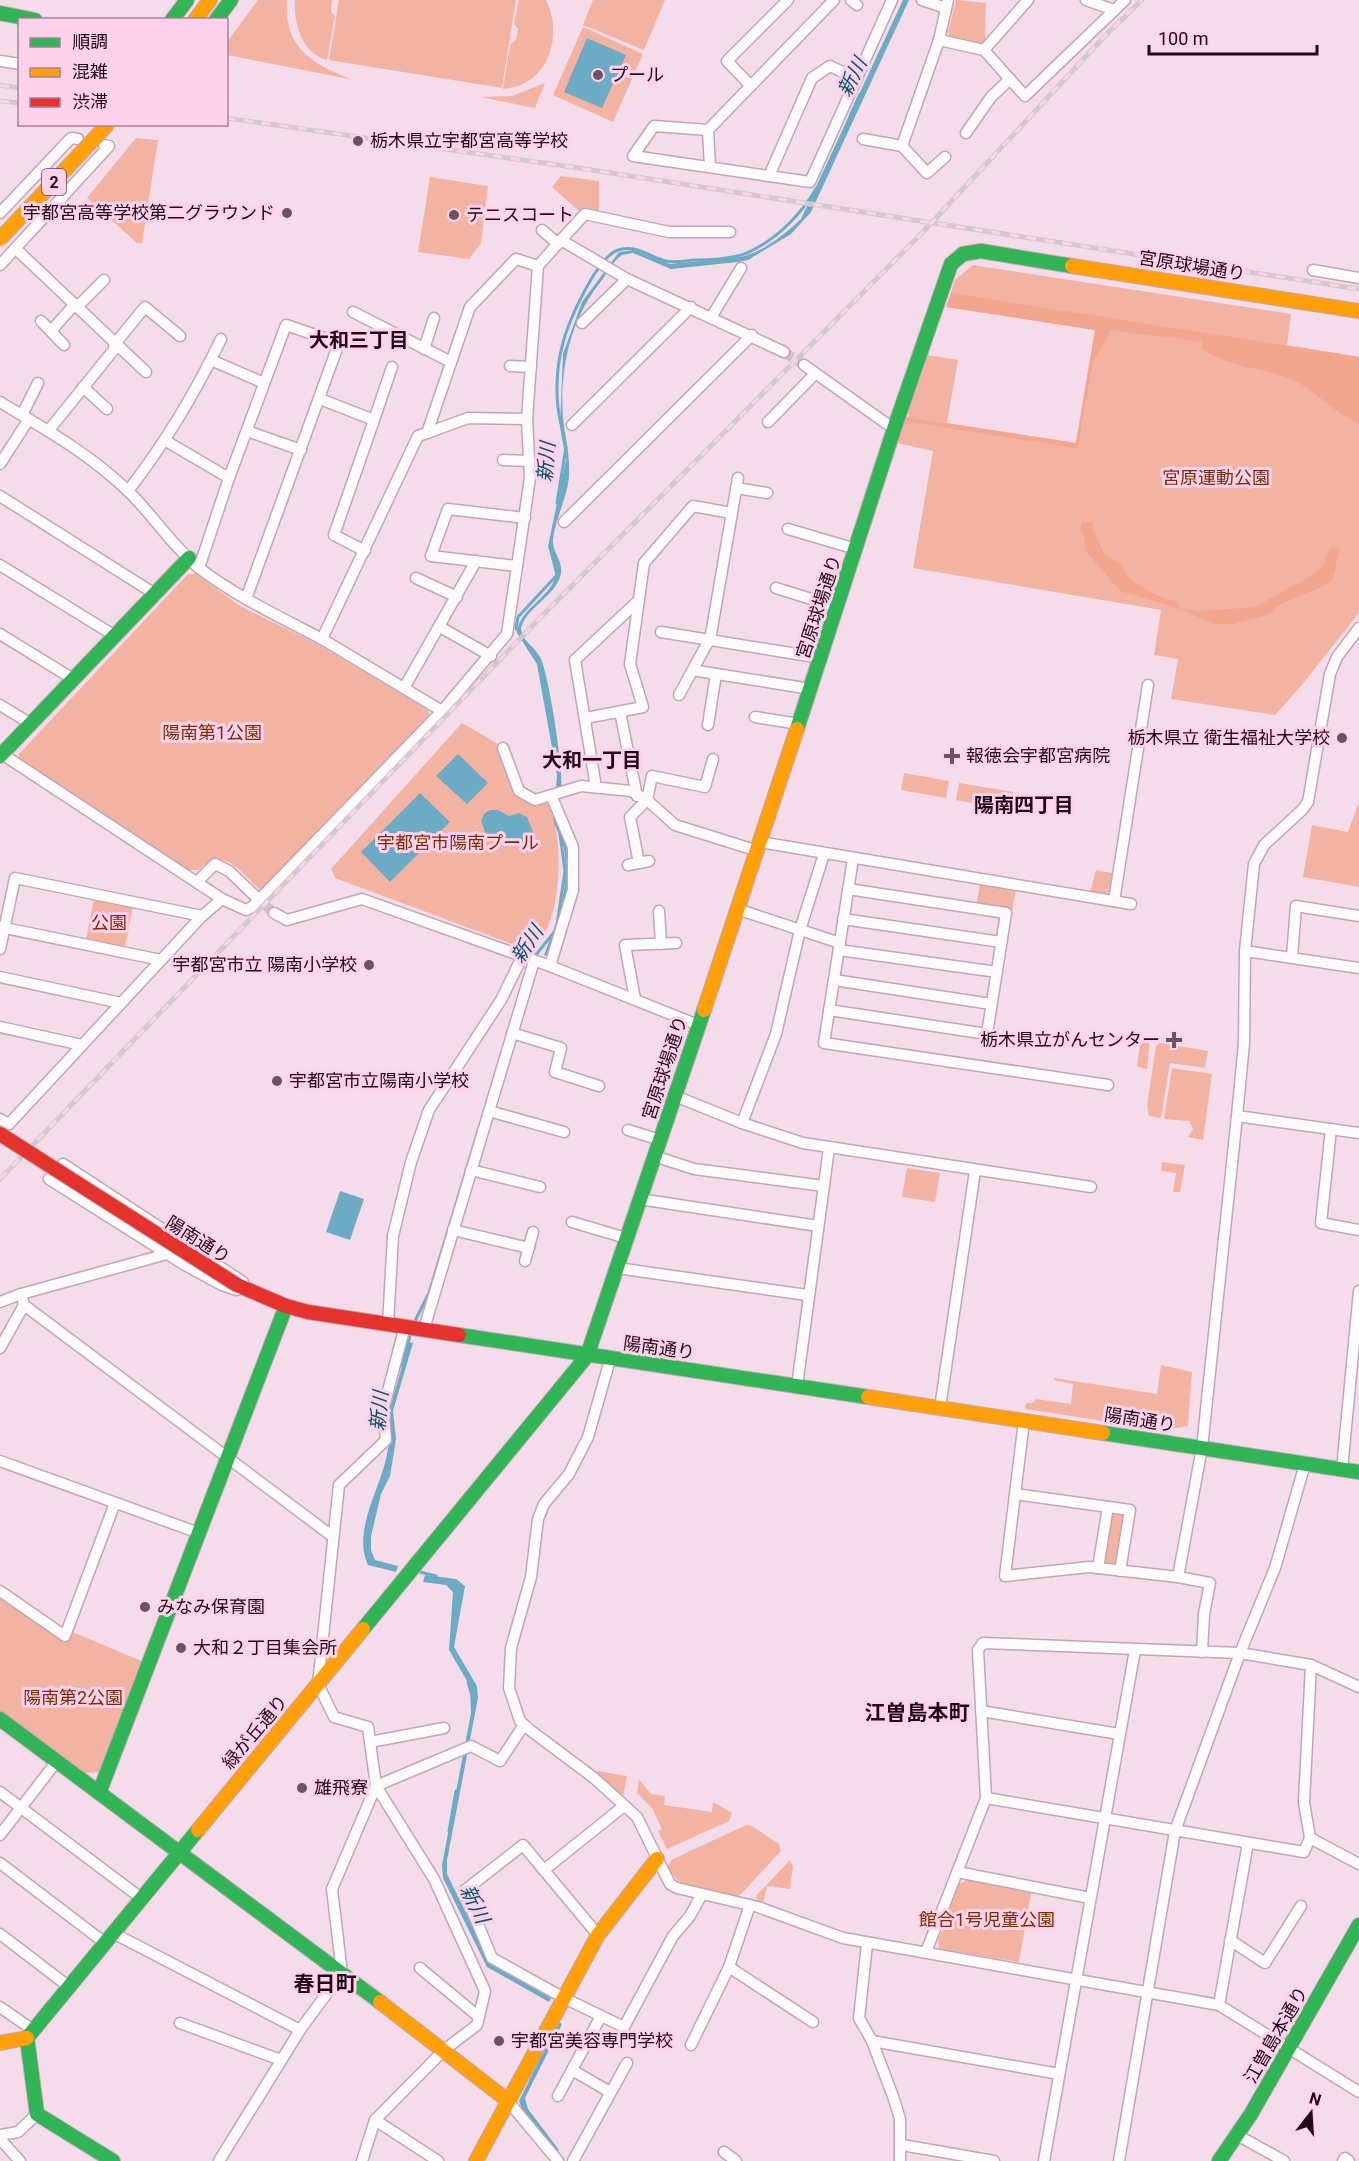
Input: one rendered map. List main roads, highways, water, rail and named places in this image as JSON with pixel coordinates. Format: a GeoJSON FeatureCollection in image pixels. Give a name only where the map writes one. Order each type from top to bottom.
{"type":"FeatureCollection","features":[{"type":"Feature","properties":{"kind":"water"},"geometry":{"type":"Polygon","coordinates":[[[903,0],[909,0],[811,212],[791,234],[748,260],[738,262],[671,269],[633,253],[622,255],[615,261],[588,299],[580,316],[573,333],[564,371],[563,408],[569,477],[553,539],[561,573],[554,588],[529,613],[521,628],[526,641],[541,659],[548,685],[560,764],[561,790],[556,789],[557,775],[537,664],[517,633],[523,617],[548,591],[556,575],[548,546],[566,460],[560,427],[563,354],[582,302],[619,252],[634,250],[670,264],[740,257],[765,247],[801,219],[903,0]]]}},
{"type":"Feature","properties":{"kind":"water"},"geometry":{"type":"Polygon","coordinates":[[[587,38],[626,55],[602,108],[564,92],[587,38]]]}},
{"type":"Feature","properties":{"kind":"water"},"geometry":{"type":"Polygon","coordinates":[[[458,754],[488,783],[467,804],[436,776],[458,754]]]}},
{"type":"Feature","properties":{"kind":"water"},"geometry":{"type":"Polygon","coordinates":[[[420,793],[450,822],[390,882],[361,852],[420,793]]]}},
{"type":"Feature","properties":{"kind":"water"},"geometry":{"type":"Polygon","coordinates":[[[490,810],[498,810],[509,816],[519,813],[527,817],[534,834],[529,840],[518,845],[505,844],[492,839],[486,835],[481,821],[484,814],[490,810]]]}},
{"type":"Feature","properties":{"kind":"water"},"geometry":{"type":"Polygon","coordinates":[[[553,813],[557,814],[569,852],[569,886],[548,956],[544,955],[562,903],[565,877],[564,849],[553,813]]]}},
{"type":"Feature","properties":{"kind":"water"},"geometry":{"type":"Polygon","coordinates":[[[340,1191],[364,1199],[350,1240],[326,1232],[340,1191]]]}},
{"type":"Feature","properties":{"kind":"water"},"geometry":{"type":"Polygon","coordinates":[[[409,1342],[413,1343],[393,1411],[396,1439],[390,1476],[381,1494],[371,1536],[371,1550],[375,1560],[398,1566],[396,1572],[368,1565],[363,1536],[388,1448],[391,1446],[390,1408],[409,1342]]]}},
{"type":"Feature","properties":{"kind":"water"},"geometry":{"type":"Polygon","coordinates":[[[425,1575],[456,1579],[465,1586],[454,1647],[477,1686],[478,1698],[447,1860],[447,1874],[490,1962],[551,1998],[549,2002],[487,1967],[443,1878],[442,1865],[471,1713],[470,1686],[449,1650],[453,1592],[446,1585],[423,1582],[425,1575]]]}},
{"type":"Feature","properties":{"kind":"water"},"geometry":{"type":"Polygon","coordinates":[[[558,2022],[562,2024],[525,2098],[528,2109],[559,2150],[555,2153],[522,2109],[519,2101],[558,2022]]]}},
{"type":"Feature","properties":{"kind":"waterway","name":"新川"},"geometry":{"type":"LineString","coordinates":[[848,121],[860,94]]}},
{"type":"Feature","properties":{"kind":"waterway","name":"新川"},"geometry":{"type":"LineString","coordinates":[[561,424],[557,375],[565,337],[576,308],[592,278],[609,256],[618,250],[631,249],[666,261],[676,262],[745,254],[761,246],[779,232],[796,216],[816,189]]}},
{"type":"Feature","properties":{"kind":"waterway","name":"新川"},"geometry":{"type":"LineString","coordinates":[[557,503],[566,447]]}},
{"type":"Feature","properties":{"kind":"waterway","name":"新川"},"geometry":{"type":"LineString","coordinates":[[518,631],[516,628],[518,617],[557,575],[553,559]]}},
{"type":"Feature","properties":{"kind":"waterway","name":"新川"},"geometry":{"type":"LineString","coordinates":[[557,925],[565,871],[560,834]]}},
{"type":"Feature","properties":{"kind":"waterway","name":"新川"},"geometry":{"type":"LineString","coordinates":[[535,956],[555,931]]}},
{"type":"Feature","properties":{"kind":"waterway","name":"新川"},"geometry":{"type":"LineString","coordinates":[[414,1323],[429,1293],[527,970]]}},
{"type":"Feature","properties":{"kind":"waterway","name":"新川"},"geometry":{"type":"LineString","coordinates":[[402,1366],[411,1332]]}},
{"type":"Feature","properties":{"kind":"waterway","name":"新川"},"geometry":{"type":"LineString","coordinates":[[390,1449],[392,1434]]}},
{"type":"Feature","properties":{"kind":"waterway","name":"新川"},"geometry":{"type":"LineString","coordinates":[[416,1571],[436,1576]]}},
{"type":"Feature","properties":{"kind":"waterway","name":"新川"},"geometry":{"type":"LineString","coordinates":[[468,1682],[473,1699]]}},
{"type":"Feature","properties":{"kind":"waterway","name":"新川"},"geometry":{"type":"LineString","coordinates":[[449,1831],[456,1791]]}},
{"type":"Feature","properties":{"kind":"tunnel"},"geometry":{"type":"LineString","coordinates":[[784,352],[804,365]]}},
{"type":"Feature","properties":{"kind":"tunnel"},"geometry":{"type":"LineString","coordinates":[[255,896],[274,913]]}},
{"type":"Feature","properties":{"kind":"railway"},"geometry":{"type":"LineString","coordinates":[[0,1179],[540,618],[924,231],[1102,39],[1142,0]]}},
{"type":"Feature","properties":{"kind":"railway"},"geometry":{"type":"LineString","coordinates":[[0,85],[18,88]]}},
{"type":"Feature","properties":{"kind":"railway"},"geometry":{"type":"LineString","coordinates":[[0,101],[18,103]]}},
{"type":"Feature","properties":{"kind":"railway"},"geometry":{"type":"LineString","coordinates":[[228,118],[579,168],[1359,289]]}},
{"type":"Feature","properties":{"kind":"place","name":"プール"},"geometry":{"type":"Point","coordinates":[598,75]}},
{"type":"Feature","properties":{"kind":"place","name":"栃木県立宇都宮高等学校"},"geometry":{"type":"Point","coordinates":[358,141]}},
{"type":"Feature","properties":{"kind":"place","name":"宇都宮高等学校第二グラウンド"},"geometry":{"type":"Point","coordinates":[287,213]}},
{"type":"Feature","properties":{"kind":"place","name":"テニスコート"},"geometry":{"type":"Point","coordinates":[454,215]}},
{"type":"Feature","properties":{"kind":"place","name":"栃木県立 衛生福祉大学校"},"geometry":{"type":"Point","coordinates":[1342,738]}},
{"type":"Feature","properties":{"kind":"place","name":"報徳会宇都宮病院"},"geometry":{"type":"Point","coordinates":[952,756]}},
{"type":"Feature","properties":{"kind":"place","name":"宇都宮市立 陽南小学校"},"geometry":{"type":"Point","coordinates":[369,965]}},
{"type":"Feature","properties":{"kind":"place","name":"栃木県立がんセンター"},"geometry":{"type":"Point","coordinates":[1174,1040]}},
{"type":"Feature","properties":{"kind":"place","name":"宇都宮市立陽南小学校"},"geometry":{"type":"Point","coordinates":[277,1081]}},
{"type":"Feature","properties":{"kind":"place","name":"みなみ保育園"},"geometry":{"type":"Point","coordinates":[145,1607]}},
{"type":"Feature","properties":{"kind":"place","name":"大和２丁目集会所"},"geometry":{"type":"Point","coordinates":[181,1648]}},
{"type":"Feature","properties":{"kind":"place","name":"雄飛寮"},"geometry":{"type":"Point","coordinates":[302,1788]}},
{"type":"Feature","properties":{"kind":"place","name":"宇都宮美容専門学校"},"geometry":{"type":"Point","coordinates":[499,2041]}},
{"type":"Feature","properties":{"kind":"district","name":"大和三丁目"},"geometry":{"type":"Point","coordinates":[359,340]}},
{"type":"Feature","properties":{"kind":"district","name":"大和一丁目"},"geometry":{"type":"Point","coordinates":[592,760]}},
{"type":"Feature","properties":{"kind":"district","name":"陽南四丁目"},"geometry":{"type":"Point","coordinates":[1024,805]}},
{"type":"Feature","properties":{"kind":"district","name":"江曽島本町"},"geometry":{"type":"Point","coordinates":[917,1713]}},
{"type":"Feature","properties":{"kind":"district","name":"春日町"},"geometry":{"type":"Point","coordinates":[325,1984]}},
{"type":"Feature","properties":{"kind":"park label","name":"宮原運動公園"},"geometry":{"type":"Point","coordinates":[1216,478]}},
{"type":"Feature","properties":{"kind":"park label","name":"陽南第1公園"},"geometry":{"type":"Point","coordinates":[212,733]}},
{"type":"Feature","properties":{"kind":"park label","name":"宇都宮市陽南プール"},"geometry":{"type":"Point","coordinates":[458,843]}},
{"type":"Feature","properties":{"kind":"park label","name":"公園"},"geometry":{"type":"Point","coordinates":[109,923]}},
{"type":"Feature","properties":{"kind":"park label","name":"陽南第2公園"},"geometry":{"type":"Point","coordinates":[73,1698]}},
{"type":"Feature","properties":{"kind":"park label","name":"館合1号児童公園"},"geometry":{"type":"Point","coordinates":[987,1920]}}]}
